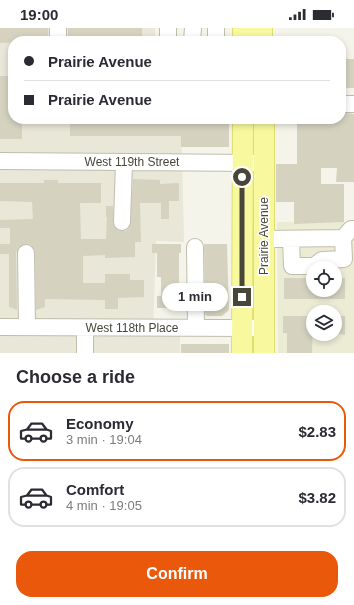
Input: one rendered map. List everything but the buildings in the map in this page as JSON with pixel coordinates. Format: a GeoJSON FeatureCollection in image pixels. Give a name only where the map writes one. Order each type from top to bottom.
{"type":"FeatureCollection","features":[{"type":"Feature","properties":{"kind":"main road","name":"Prairie Avenue"},"geometry":{"type":"LineString","coordinates":[[242,353],[243,124]]}},
{"type":"Feature","properties":{"kind":"main road","name":"Prairie Avenue"},"geometry":{"type":"LineString","coordinates":[[264,124],[264,353]]}},
{"type":"Feature","properties":{"kind":"street","name":"West 119th Street"},"geometry":{"type":"LineString","coordinates":[[0,161],[264,163]]}},
{"type":"Feature","properties":{"kind":"street"},"geometry":{"type":"LineString","coordinates":[[122,222],[124,162]]}},
{"type":"Feature","properties":{"kind":"street"},"geometry":{"type":"LineString","coordinates":[[264,239],[291,239],[348,234],[344,259],[322,260],[314,266],[292,266],[291,239]]}},
{"type":"Feature","properties":{"kind":"street"},"geometry":{"type":"LineString","coordinates":[[196,247],[196,328]]}},
{"type":"Feature","properties":{"kind":"street"},"geometry":{"type":"LineString","coordinates":[[26,253],[27,327]]}},
{"type":"Feature","properties":{"kind":"street","name":"West 118th Place"},"geometry":{"type":"LineString","coordinates":[[0,327],[264,328]]}},
{"type":"Feature","properties":{"kind":"street"},"geometry":{"type":"LineString","coordinates":[[85,328],[85,353]]}},
{"type":"Feature","properties":{"kind":"shaded area"},"geometry":{"type":"Polygon","coordinates":[[[0,28],[155,28],[155,36],[8,36],[8,124],[181,124],[184,242],[156,241],[153,334],[180,334],[180,353],[0,353],[0,28]]]}},
{"type":"Feature","properties":{"kind":"shaded area"},"geometry":{"type":"Polygon","coordinates":[[[277,222],[354,222],[354,353],[278,353],[277,222]]]}},
{"type":"Feature","properties":{"kind":"route"},"geometry":{"type":"LineString","coordinates":[[242,177],[242,297]]}}]}
